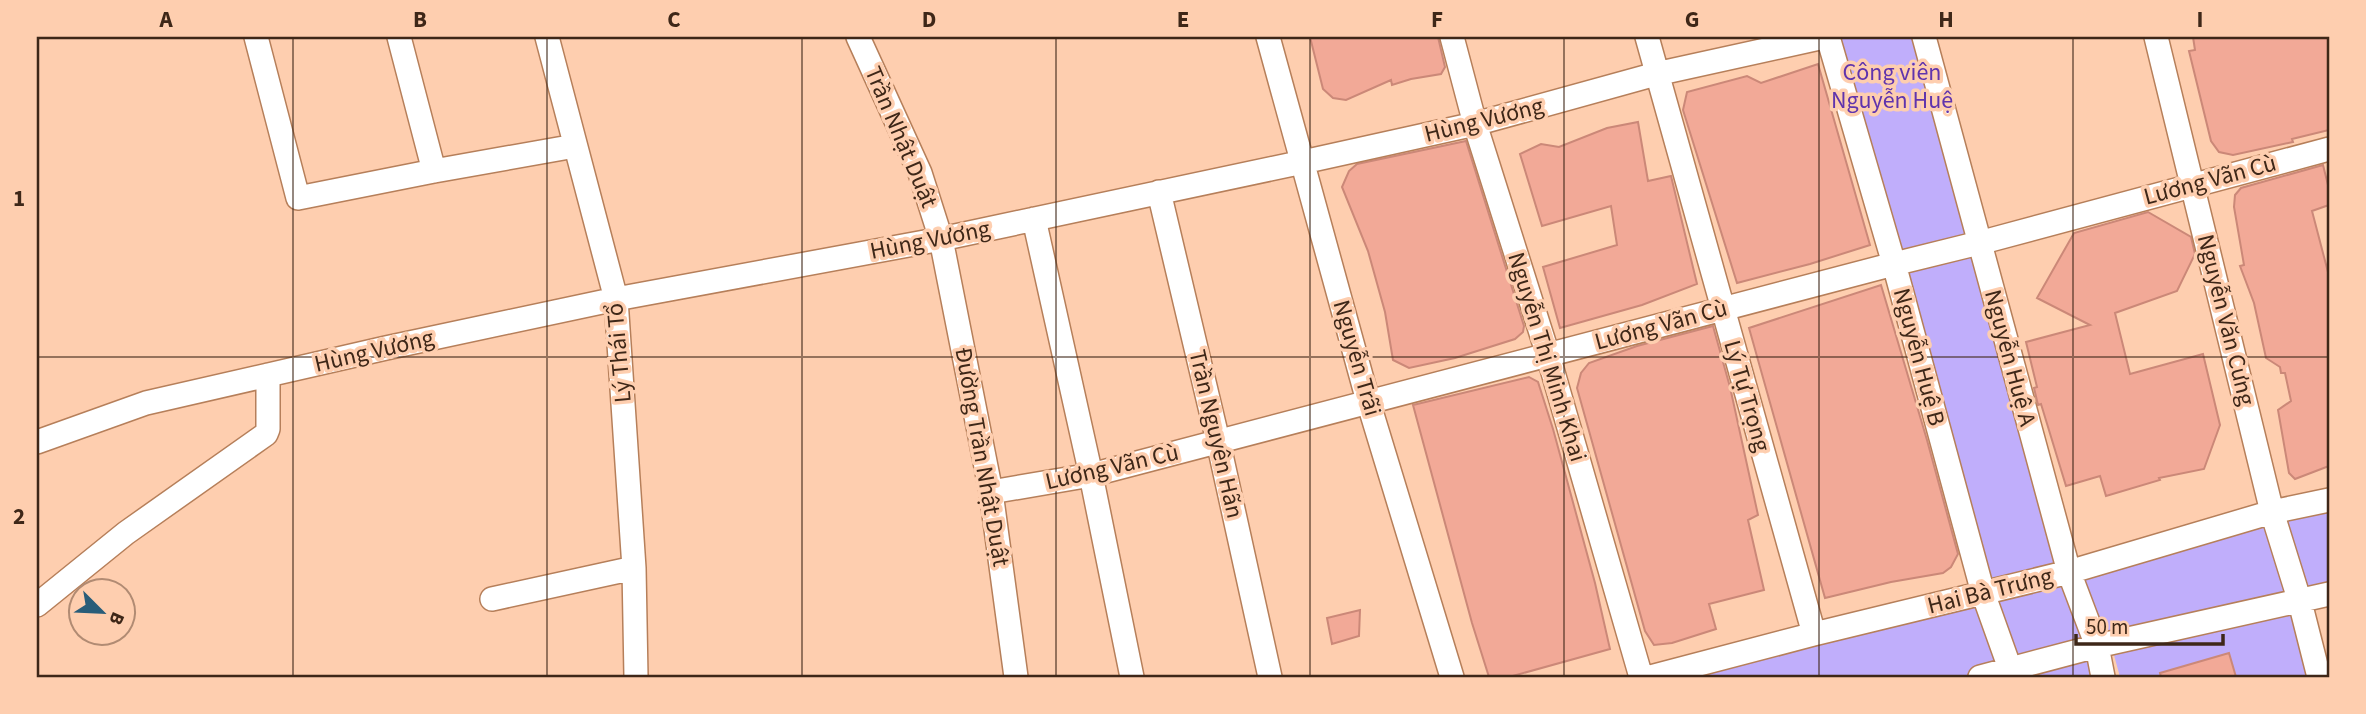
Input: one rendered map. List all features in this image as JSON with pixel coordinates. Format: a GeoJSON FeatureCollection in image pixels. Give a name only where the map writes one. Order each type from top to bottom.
{"type":"FeatureCollection","features":[{"type":"Feature","properties":{"kind":"street"},"geometry":{"type":"LineString","coordinates":[[256,37],[298,198],[575,146]]}},
{"type":"Feature","properties":{"kind":"street"},"geometry":{"type":"LineString","coordinates":[[399,37],[434,171]]}},
{"type":"Feature","properties":{"kind":"street","name":"Lý Thái Tổ"},"geometry":{"type":"LineString","coordinates":[[547,37],[616,299],[634,568],[636,677]]}},
{"type":"Feature","properties":{"kind":"street","name":"Trần Nhật Duật"},"geometry":{"type":"LineString","coordinates":[[858,37],[920,173],[941,239]]}},
{"type":"Feature","properties":{"kind":"street","name":"Nguyễn Trãi"},"geometry":{"type":"LineString","coordinates":[[1268,37],[1368,401],[1452,677]]}},
{"type":"Feature","properties":{"kind":"street","name":"Nguyễn Thị Minh Khai"},"geometry":{"type":"LineString","coordinates":[[1452,37],[1475,124],[1548,355],[1642,677]]}},
{"type":"Feature","properties":{"kind":"street","name":"Lý Tự Trọng"},"geometry":{"type":"LineString","coordinates":[[1647,37],[1814,634]]}},
{"type":"Feature","properties":{"kind":"street","name":"Hùng Vương"},"geometry":{"type":"LineString","coordinates":[[37,442],[146,403],[268,375],[616,299],[941,239],[1303,162],[1475,124],[1656,74],[1826,37]]}},
{"type":"Feature","properties":{"kind":"street","name":"Nguyễn Huệ B"},"geometry":{"type":"LineString","coordinates":[[1826,37],[1894,264],[1983,593],[2012,673]]}},
{"type":"Feature","properties":{"kind":"street","name":"Nguyễn Huệ A"},"geometry":{"type":"LineString","coordinates":[[1924,37],[2069,572],[2097,646],[2104,677]]}},
{"type":"Feature","properties":{"kind":"street","name":"Nguyễn Văn Cưng"},"geometry":{"type":"LineString","coordinates":[[2156,37],[2272,512],[2300,602],[2319,677]]}},
{"type":"Feature","properties":{"kind":"street","name":"Lương Vãn Cù"},"geometry":{"type":"LineString","coordinates":[[991,492],[1091,475],[2329,149]]}},
{"type":"Feature","properties":{"kind":"street","name":"Trần Nguyên Hãn"},"geometry":{"type":"LineString","coordinates":[[1159,192],[1270,677]]}},
{"type":"Feature","properties":{"kind":"street"},"geometry":{"type":"LineString","coordinates":[[1034,219],[1091,475],[1132,677]]}},
{"type":"Feature","properties":{"kind":"street","name":"Đường Trần Nhật Duật"},"geometry":{"type":"LineString","coordinates":[[941,239],[991,492],[1016,677]]}},
{"type":"Feature","properties":{"kind":"street"},"geometry":{"type":"LineString","coordinates":[[37,605],[126,533],[266,434],[268,375]]}},
{"type":"Feature","properties":{"kind":"street","name":"Hai Bà Trưng"},"geometry":{"type":"LineString","coordinates":[[1650,677],[2069,572],[2272,512],[2329,500]]}},
{"type":"Feature","properties":{"kind":"street"},"geometry":{"type":"LineString","coordinates":[[492,599],[634,568]]}},
{"type":"Feature","properties":{"kind":"street"},"geometry":{"type":"LineString","coordinates":[[1980,677],[2012,673],[2097,646],[2329,594]]}},
{"type":"Feature","properties":{"kind":"green space","name":"Công viên Nguyễn Huệ"},"geometry":{"type":"Polygon","coordinates":[[[1832,37],[1925,37],[2067,570],[2329,503],[2329,590],[2088,648],[2095,677],[1620,677],[1814,634],[1987,590],[1832,37]]]}},
{"type":"Feature","properties":{"kind":"green space"},"geometry":{"type":"Polygon","coordinates":[[[2295,611],[2311,677],[2120,677],[2114,655],[2295,611]]]}},
{"type":"Feature","properties":{"kind":"building"},"geometry":{"type":"Polygon","coordinates":[[[1310,37],[1438,37],[1445,67],[1441,74],[1392,85],[1391,80],[1346,100],[1333,98],[1323,89],[1310,37]]]}},
{"type":"Feature","properties":{"kind":"building"},"geometry":{"type":"Polygon","coordinates":[[[2193,37],[2329,37],[2329,130],[2292,139],[2293,142],[2233,155],[2219,152],[2211,141],[2189,51],[2195,50],[2193,37]]]}},
{"type":"Feature","properties":{"kind":"building"},"geometry":{"type":"Polygon","coordinates":[[[1818,64],[1870,245],[1737,283],[1683,110],[1687,92],[1747,76],[1761,83],[1818,64]]]}},
{"type":"Feature","properties":{"kind":"building"},"geometry":{"type":"Polygon","coordinates":[[[1638,122],[1648,181],[1671,176],[1697,284],[1642,305],[1560,328],[1543,267],[1617,245],[1611,206],[1542,226],[1520,154],[1541,144],[1559,147],[1607,128],[1638,122]]]}},
{"type":"Feature","properties":{"kind":"building"},"geometry":{"type":"Polygon","coordinates":[[[1466,141],[1524,326],[1523,332],[1515,339],[1455,358],[1409,368],[1393,360],[1385,312],[1368,251],[1342,187],[1349,171],[1357,164],[1466,141]]]}},
{"type":"Feature","properties":{"kind":"building"},"geometry":{"type":"Polygon","coordinates":[[[2323,165],[2329,189],[2329,205],[2312,211],[2329,276],[2329,466],[2295,479],[2289,473],[2278,410],[2291,401],[2285,373],[2281,373],[2280,367],[2266,358],[2254,303],[2240,266],[2244,265],[2234,207],[2235,195],[2241,188],[2323,165]]]}},
{"type":"Feature","properties":{"kind":"building"},"geometry":{"type":"Polygon","coordinates":[[[2148,212],[2191,237],[2195,254],[2177,291],[2115,313],[2130,374],[2203,354],[2220,425],[2204,469],[2159,478],[2160,480],[2106,496],[2100,476],[2066,486],[2041,404],[2038,405],[2034,388],[2037,387],[2026,342],[2090,325],[2037,298],[2074,233],[2148,212]]]}},
{"type":"Feature","properties":{"kind":"building"},"geometry":{"type":"Polygon","coordinates":[[[1881,285],[1958,554],[1951,567],[1943,573],[1825,598],[1749,328],[1881,285]]]}},
{"type":"Feature","properties":{"kind":"building"},"geometry":{"type":"Polygon","coordinates":[[[1713,326],[1730,387],[1758,515],[1748,520],[1764,590],[1709,604],[1716,629],[1672,643],[1654,645],[1645,631],[1577,388],[1581,373],[1589,363],[1637,346],[1713,326]]]}},
{"type":"Feature","properties":{"kind":"building"},"geometry":{"type":"Polygon","coordinates":[[[1529,377],[1538,382],[1553,429],[1610,649],[1509,677],[1489,677],[1413,405],[1529,377]]]}},
{"type":"Feature","properties":{"kind":"building"},"geometry":{"type":"Polygon","coordinates":[[[1360,610],[1359,636],[1332,644],[1327,618],[1360,610]]]}},
{"type":"Feature","properties":{"kind":"building"},"geometry":{"type":"Polygon","coordinates":[[[2229,653],[2236,677],[2161,677],[2160,673],[2229,653]]]}}]}
